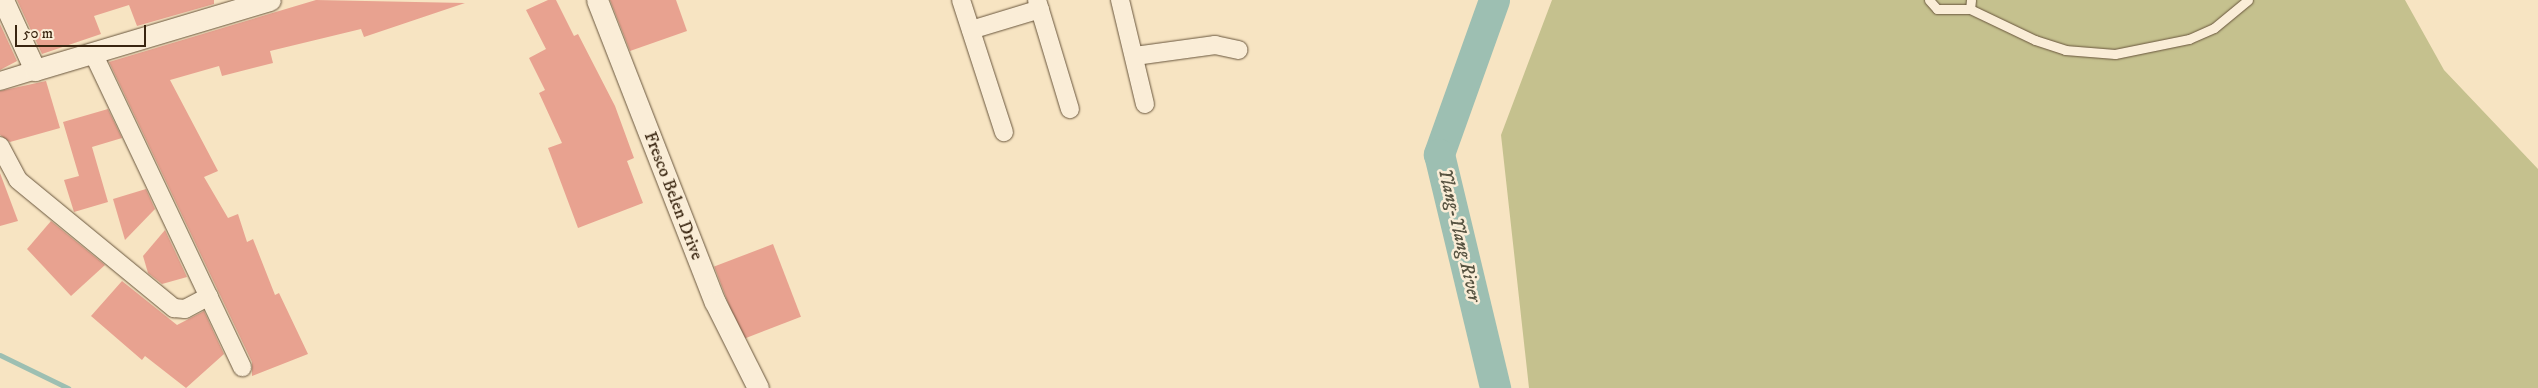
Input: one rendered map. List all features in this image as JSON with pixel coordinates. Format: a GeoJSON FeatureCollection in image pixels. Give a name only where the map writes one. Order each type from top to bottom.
{"type":"FeatureCollection","features":[{"type":"Feature","properties":{"kind":"street"},"geometry":{"type":"LineString","coordinates":[[3,0],[35,70]]}},
{"type":"Feature","properties":{"kind":"street"},"geometry":{"type":"LineString","coordinates":[[0,81],[270,0]]}},
{"type":"Feature","properties":{"kind":"street","name":"Fresco Belen Drive"},"geometry":{"type":"LineString","coordinates":[[597,0],[715,302],[758,388]]}},
{"type":"Feature","properties":{"kind":"street"},"geometry":{"type":"LineString","coordinates":[[961,0],[1004,132]]}},
{"type":"Feature","properties":{"kind":"street"},"geometry":{"type":"LineString","coordinates":[[1120,0],[1145,104]]}},
{"type":"Feature","properties":{"kind":"street"},"geometry":{"type":"LineString","coordinates":[[971,30],[1039,4],[1070,109]]}},
{"type":"Feature","properties":{"kind":"street"},"geometry":{"type":"LineString","coordinates":[[1135,56],[1208,46],[1238,50]]}},
{"type":"Feature","properties":{"kind":"street"},"geometry":{"type":"LineString","coordinates":[[93,53],[242,367]]}},
{"type":"Feature","properties":{"kind":"street"},"geometry":{"type":"LineString","coordinates":[[0,146],[18,180],[168,304],[185,309],[209,296]]}},
{"type":"Feature","properties":{"kind":"lane"},"geometry":{"type":"LineString","coordinates":[[1929,0],[1937,9],[1971,5],[2065,50],[2115,54],[2189,39],[2214,28],[2248,0]]}},
{"type":"Feature","properties":{"kind":"shaded area"},"geometry":{"type":"Polygon","coordinates":[[[1552,0],[2405,0],[2444,70],[2538,169],[2538,388],[1529,388],[1501,135],[1552,0]]]}},
{"type":"Feature","properties":{"kind":"building"},"geometry":{"type":"Polygon","coordinates":[[[17,0],[214,0],[214,4],[137,26],[129,5],[94,16],[101,34],[42,54],[17,0]]]}},
{"type":"Feature","properties":{"kind":"building"},"geometry":{"type":"Polygon","coordinates":[[[316,0],[465,3],[364,37],[361,29],[270,51],[273,63],[222,76],[219,66],[170,80],[218,171],[204,177],[228,218],[238,214],[247,242],[253,239],[275,295],[279,293],[308,354],[252,376],[252,362],[109,62],[316,0]]]}},
{"type":"Feature","properties":{"kind":"building"},"geometry":{"type":"Polygon","coordinates":[[[548,0],[556,0],[574,36],[578,34],[615,106],[634,158],[627,161],[643,203],[578,228],[548,148],[562,143],[539,93],[545,90],[529,58],[546,49],[526,10],[548,0]]]}},
{"type":"Feature","properties":{"kind":"building"},"geometry":{"type":"Polygon","coordinates":[[[610,0],[676,0],[687,31],[630,51],[610,0]]]}},
{"type":"Feature","properties":{"kind":"building"},"geometry":{"type":"Polygon","coordinates":[[[0,24],[17,61],[0,70],[0,24]]]}},
{"type":"Feature","properties":{"kind":"building"},"geometry":{"type":"Polygon","coordinates":[[[46,81],[60,128],[10,142],[0,135],[0,91],[46,81]]]}},
{"type":"Feature","properties":{"kind":"building"},"geometry":{"type":"Polygon","coordinates":[[[108,109],[122,138],[92,147],[108,202],[74,212],[64,180],[79,176],[63,122],[108,109]]]}},
{"type":"Feature","properties":{"kind":"building"},"geometry":{"type":"Polygon","coordinates":[[[0,173],[18,221],[0,226],[0,173]]]}},
{"type":"Feature","properties":{"kind":"building"},"geometry":{"type":"Polygon","coordinates":[[[146,189],[155,209],[125,240],[113,199],[146,189]]]}},
{"type":"Feature","properties":{"kind":"building"},"geometry":{"type":"Polygon","coordinates":[[[51,221],[105,265],[71,296],[27,249],[51,221]]]}},
{"type":"Feature","properties":{"kind":"building"},"geometry":{"type":"Polygon","coordinates":[[[165,230],[187,277],[162,284],[148,273],[143,256],[165,230]]]}},
{"type":"Feature","properties":{"kind":"building"},"geometry":{"type":"Polygon","coordinates":[[[773,244],[801,317],[742,339],[714,267],[773,244]]]}},
{"type":"Feature","properties":{"kind":"building"},"geometry":{"type":"Polygon","coordinates":[[[122,281],[177,325],[204,311],[224,354],[186,388],[145,356],[142,360],[91,316],[122,281]]]}},
{"type":"Feature","properties":{"kind":"waterway","name":"Ylang-Ylang River"},"geometry":{"type":"LineString","coordinates":[[1494,0],[1439,154],[1495,388]]}},
{"type":"Feature","properties":{"kind":"waterway"},"geometry":{"type":"LineString","coordinates":[[0,355],[68,388]]}}]}
